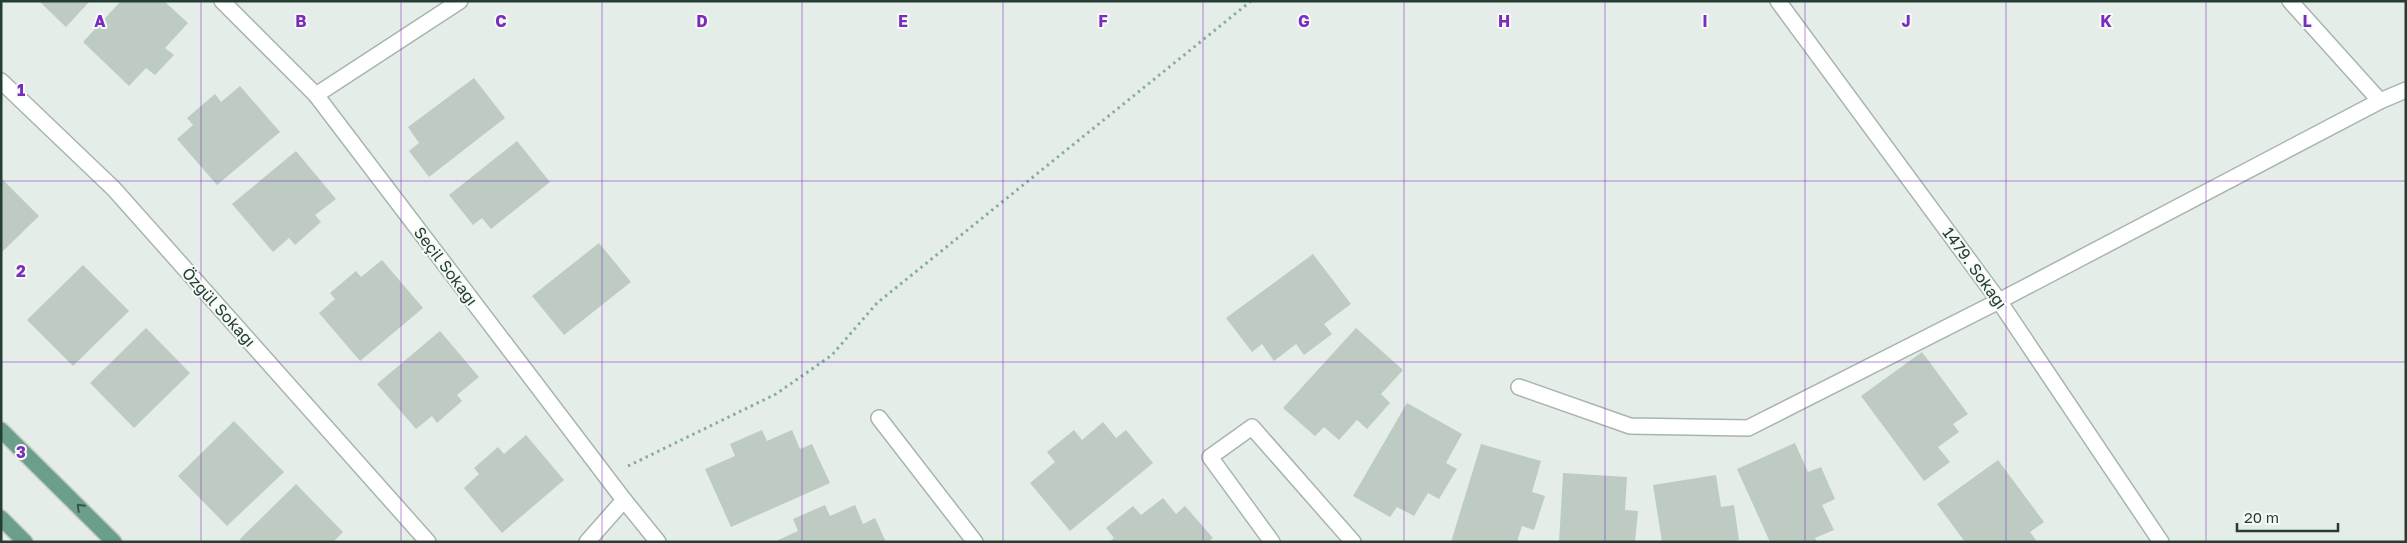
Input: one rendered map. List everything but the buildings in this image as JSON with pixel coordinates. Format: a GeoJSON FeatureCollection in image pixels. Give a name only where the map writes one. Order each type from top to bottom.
{"type":"FeatureCollection","features":[{"type":"Feature","properties":{"kind":"main road"},"geometry":{"type":"LineString","coordinates":[[1,430],[114,542]]}},
{"type":"Feature","properties":{"kind":"main road"},"geometry":{"type":"LineString","coordinates":[[1,518],[25,542]]}},
{"type":"Feature","properties":{"kind":"street","name":"Seçil Sokağı"},"geometry":{"type":"LineString","coordinates":[[222,1],[316,95],[606,477],[658,542]]}},
{"type":"Feature","properties":{"kind":"street"},"geometry":{"type":"LineString","coordinates":[[316,95],[460,1]]}},
{"type":"Feature","properties":{"kind":"street","name":"1479. Sokağı"},"geometry":{"type":"LineString","coordinates":[[1778,1],[2000,301],[2161,542]]}},
{"type":"Feature","properties":{"kind":"street"},"geometry":{"type":"LineString","coordinates":[[2290,1],[2380,101]]}},
{"type":"Feature","properties":{"kind":"street","name":"Özgül Sokağı"},"geometry":{"type":"LineString","coordinates":[[1,81],[114,189],[428,542]]}},
{"type":"Feature","properties":{"kind":"street"},"geometry":{"type":"LineString","coordinates":[[1519,387],[1630,426],[1748,428],[2000,301],[2380,101],[2406,90]]}},
{"type":"Feature","properties":{"kind":"street"},"geometry":{"type":"LineString","coordinates":[[879,418],[975,542]]}},
{"type":"Feature","properties":{"kind":"street"},"geometry":{"type":"LineString","coordinates":[[1272,542],[1210,457],[1252,427],[1354,542]]}},
{"type":"Feature","properties":{"kind":"street"},"geometry":{"type":"LineString","coordinates":[[587,542],[624,500]]}},
{"type":"Feature","properties":{"kind":"path"},"geometry":{"type":"LineString","coordinates":[[606,477],[776,394],[832,355],[877,303],[1251,1]]}}]}
